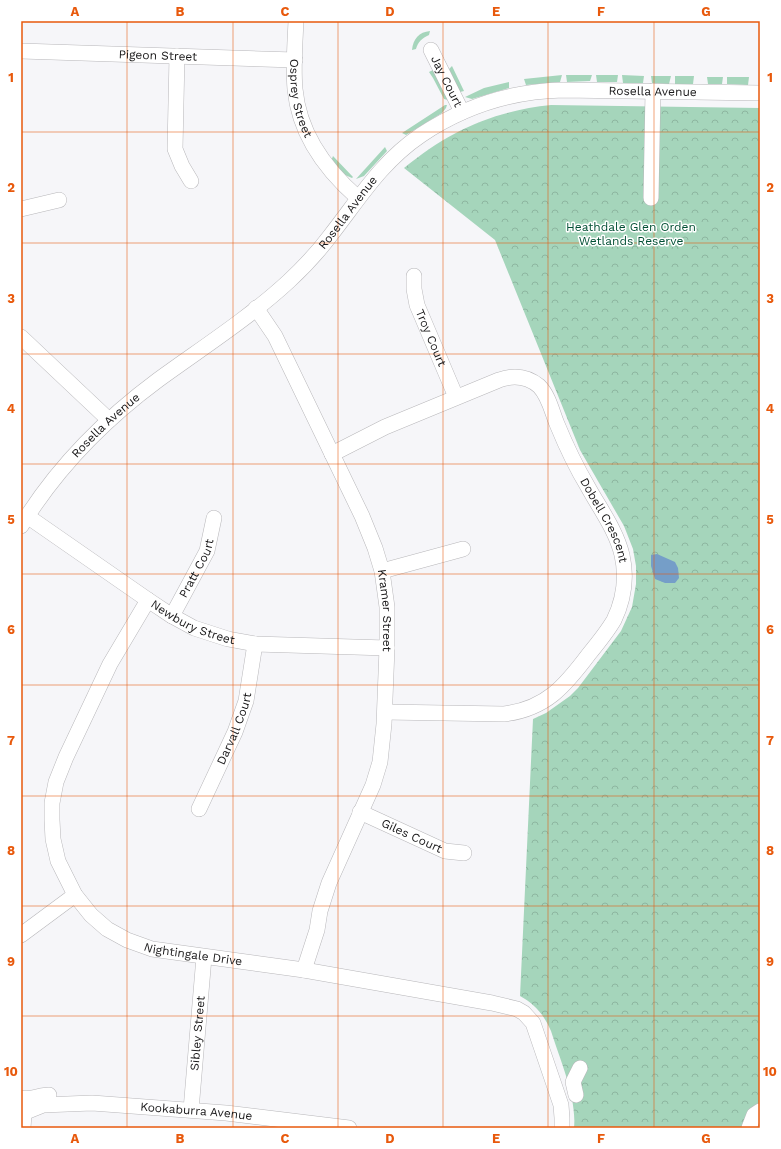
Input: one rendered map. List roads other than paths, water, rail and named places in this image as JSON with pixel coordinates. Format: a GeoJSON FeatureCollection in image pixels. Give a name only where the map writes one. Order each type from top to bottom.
{"type":"FeatureCollection","features":[{"type":"Feature","properties":{"kind":"street","name":"Osprey Street"},"geometry":{"type":"LineString","coordinates":[[296,21],[295,89],[302,122],[314,147],[329,168],[346,188],[361,194]]}},
{"type":"Feature","properties":{"kind":"street","name":"Jay Court"},"geometry":{"type":"LineString","coordinates":[[431,50],[462,112]]}},
{"type":"Feature","properties":{"kind":"street","name":"Pigeon Street"},"geometry":{"type":"LineString","coordinates":[[21,51],[295,60]]}},
{"type":"Feature","properties":{"kind":"street"},"geometry":{"type":"LineString","coordinates":[[177,56],[175,149],[182,166],[191,181]]}},
{"type":"Feature","properties":{"kind":"street","name":"Rosella Avenue"},"geometry":{"type":"LineString","coordinates":[[24,521],[65,466],[108,420],[157,381],[256,308],[290,280],[329,238],[361,194],[379,172],[400,151],[421,136],[462,112],[509,96],[563,90],[760,93]]}},
{"type":"Feature","properties":{"kind":"street"},"geometry":{"type":"LineString","coordinates":[[651,198],[653,91]]}},
{"type":"Feature","properties":{"kind":"street"},"geometry":{"type":"LineString","coordinates":[[21,209],[59,200]]}},
{"type":"Feature","properties":{"kind":"street","name":"Troy Court"},"geometry":{"type":"LineString","coordinates":[[414,276],[416,305],[456,397]]}},
{"type":"Feature","properties":{"kind":"street","name":"Kramer Street"},"geometry":{"type":"LineString","coordinates":[[256,308],[275,336],[369,532],[382,571],[387,607],[385,712],[380,762],[373,785],[328,883],[320,912],[310,971]]}},
{"type":"Feature","properties":{"kind":"street"},"geometry":{"type":"LineString","coordinates":[[21,338],[108,420]]}},
{"type":"Feature","properties":{"kind":"street","name":"Dobell Crescent"},"geometry":{"type":"LineString","coordinates":[[332,454],[385,427],[499,380],[514,376],[527,379],[540,387],[547,399],[564,442],[578,470],[617,538],[624,566],[624,587],[622,598],[619,610],[611,626],[569,680],[550,697],[531,708],[513,713],[494,715],[385,712]]}},
{"type":"Feature","properties":{"kind":"street","name":"Pratt Court"},"geometry":{"type":"LineString","coordinates":[[172,616],[207,551],[214,518]]}},
{"type":"Feature","properties":{"kind":"street","name":"Newbury Street"},"geometry":{"type":"LineString","coordinates":[[24,521],[172,616],[194,628],[221,637],[255,644],[387,648]]}},
{"type":"Feature","properties":{"kind":"street"},"geometry":{"type":"LineString","coordinates":[[382,571],[463,549]]}},
{"type":"Feature","properties":{"kind":"street","name":"Nightingale Drive"},"geometry":{"type":"LineString","coordinates":[[148,600],[110,664],[66,757],[56,782],[52,803],[53,839],[58,860],[75,895],[92,915],[107,929],[127,940],[152,949],[310,971],[492,1003],[517,1009],[524,1013],[536,1029],[562,1112],[562,1128]]}},
{"type":"Feature","properties":{"kind":"street","name":"Darvall Court"},"geometry":{"type":"LineString","coordinates":[[199,809],[235,732],[246,701],[255,644]]}},
{"type":"Feature","properties":{"kind":"street","name":"Giles Court"},"geometry":{"type":"LineString","coordinates":[[360,812],[445,851],[464,853]]}},
{"type":"Feature","properties":{"kind":"street"},"geometry":{"type":"LineString","coordinates":[[21,935],[75,895]]}},
{"type":"Feature","properties":{"kind":"street","name":"Sibley Street"},"geometry":{"type":"LineString","coordinates":[[192,1110],[204,957]]}},
{"type":"Feature","properties":{"kind":"street"},"geometry":{"type":"LineString","coordinates":[[576,1095],[572,1082],[580,1068]]}},
{"type":"Feature","properties":{"kind":"street","name":"Kookaburra Avenue"},"geometry":{"type":"LineString","coordinates":[[23,1104],[36,1096],[50,1095],[92,1103],[244,1115],[349,1128]]}},
{"type":"Feature","properties":{"kind":"street"},"geometry":{"type":"LineString","coordinates":[[23,1104],[23,1128]]}},
{"type":"Feature","properties":{"kind":"street"},"geometry":{"type":"LineString","coordinates":[[748,1128],[754,1115],[760,1111]]}},
{"type":"Feature","properties":{"kind":"water"},"geometry":{"type":"Polygon","coordinates":[[[657,554],[675,562],[678,568],[679,578],[675,583],[665,583],[655,579],[651,566],[651,555],[657,554]]]}},
{"type":"Feature","properties":{"kind":"park label","name":"Heathdale Glen Orden Wetlands Reserve"},"geometry":{"type":"Point","coordinates":[631,234]}}]}
